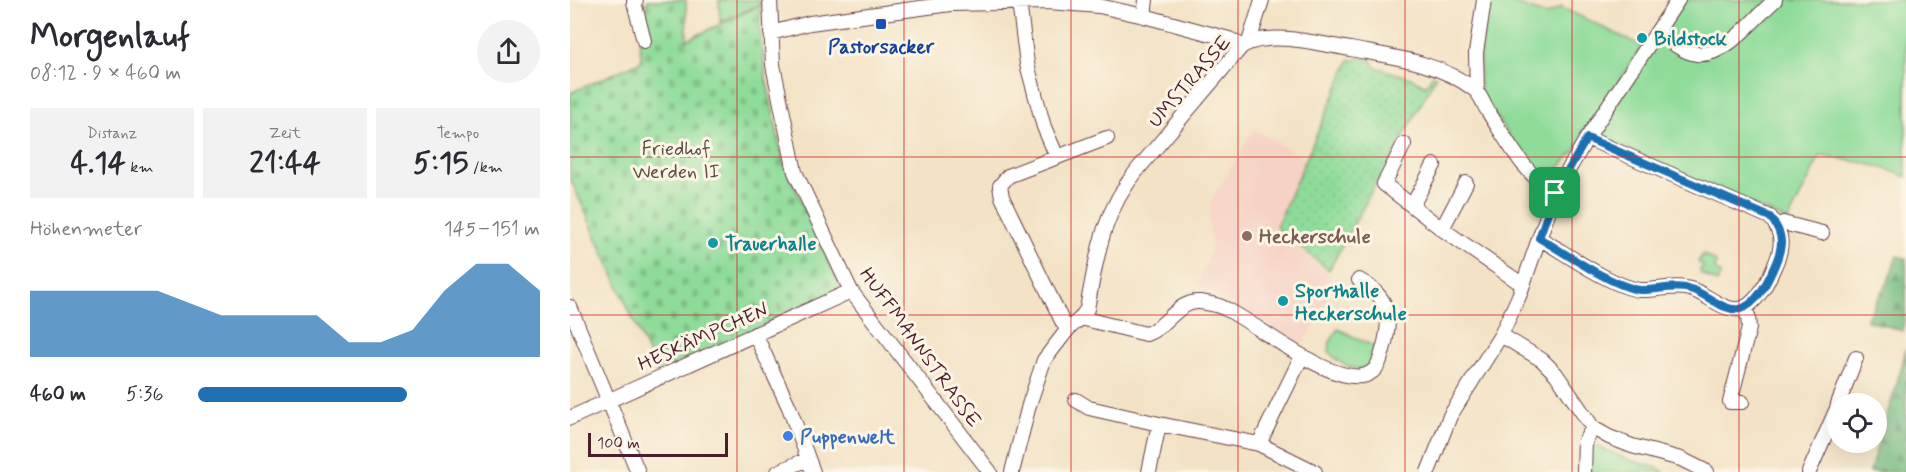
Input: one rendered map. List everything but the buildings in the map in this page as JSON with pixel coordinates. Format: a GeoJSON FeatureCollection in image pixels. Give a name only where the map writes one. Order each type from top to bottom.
{"type":"FeatureCollection","features":[{"type":"Feature","properties":{"kind":"street"},"geometry":{"type":"LineString","coordinates":[[636,0],[634,2],[644,41]]}},
{"type":"Feature","properties":{"kind":"street","name":"HUFFMANNSTRASSE"},"geometry":{"type":"LineString","coordinates":[[770,0],[772,65],[793,166],[851,291],[990,472]]}},
{"type":"Feature","properties":{"kind":"street"},"geometry":{"type":"LineString","coordinates":[[1144,16],[1146,0]]}},
{"type":"Feature","properties":{"kind":"street"},"geometry":{"type":"LineString","coordinates":[[771,33],[810,23],[950,2],[1049,1],[1099,6],[1246,44],[1262,0]]}},
{"type":"Feature","properties":{"kind":"street"},"geometry":{"type":"LineString","coordinates":[[1484,0],[1476,52],[1477,91],[1484,106],[1528,172],[1541,185],[1555,193]]}},
{"type":"Feature","properties":{"kind":"street"},"geometry":{"type":"LineString","coordinates":[[1428,472],[1450,416],[1501,335],[1523,285],[1555,193],[1587,138],[1678,0]]}},
{"type":"Feature","properties":{"kind":"street"},"geometry":{"type":"LineString","coordinates":[[1657,32],[1688,52],[1711,54],[1724,48],[1775,0]]}},
{"type":"Feature","properties":{"kind":"street"},"geometry":{"type":"LineString","coordinates":[[1019,2],[1027,64],[1044,127],[1057,157]]}},
{"type":"Feature","properties":{"kind":"street","name":"UMSTRASSE"},"geometry":{"type":"LineString","coordinates":[[1011,472],[1044,360],[1087,309],[1106,222],[1114,204],[1132,177],[1246,44],[1284,39],[1402,58],[1441,71],[1477,91]]}},
{"type":"Feature","properties":{"kind":"street"},"geometry":{"type":"LineString","coordinates":[[1068,329],[1002,197],[1001,184],[1008,176],[1107,138]]}},
{"type":"Feature","properties":{"kind":"street"},"geometry":{"type":"LineString","coordinates":[[1539,238],[1620,284],[1640,290],[1680,286],[1702,293],[1732,309],[1744,308],[1755,299],[1775,265],[1781,246],[1781,234],[1778,226],[1770,217],[1587,138]]}},
{"type":"Feature","properties":{"kind":"street"},"geometry":{"type":"LineString","coordinates":[[1404,144],[1383,184],[1442,229],[1523,285]]}},
{"type":"Feature","properties":{"kind":"street"},"geometry":{"type":"LineString","coordinates":[[1412,206],[1434,165]]}},
{"type":"Feature","properties":{"kind":"street"},"geometry":{"type":"LineString","coordinates":[[1442,229],[1466,183]]}},
{"type":"Feature","properties":{"kind":"street"},"geometry":{"type":"LineString","coordinates":[[1778,226],[1783,223],[1822,233]]}},
{"type":"Feature","properties":{"kind":"street"},"geometry":{"type":"LineString","coordinates":[[1081,318],[1146,333],[1155,331],[1185,305],[1191,302],[1201,302],[1226,308],[1316,364],[1336,372],[1354,375],[1367,374],[1378,365],[1386,335],[1387,311],[1383,301],[1359,280]]}},
{"type":"Feature","properties":{"kind":"street","name":"HESKÄMPCHEN"},"geometry":{"type":"LineString","coordinates":[[570,418],[851,291]]}},
{"type":"Feature","properties":{"kind":"street"},"geometry":{"type":"LineString","coordinates":[[570,307],[638,472]]}},
{"type":"Feature","properties":{"kind":"street"},"geometry":{"type":"LineString","coordinates":[[1742,402],[1730,402],[1749,328],[1748,316],[1744,308]]}},
{"type":"Feature","properties":{"kind":"street"},"geometry":{"type":"LineString","coordinates":[[755,334],[789,407],[810,466],[778,472]]}},
{"type":"Feature","properties":{"kind":"street"},"geometry":{"type":"LineString","coordinates":[[1501,335],[1542,360],[1556,374],[1593,428],[1632,446],[1681,459],[1707,472]]}},
{"type":"Feature","properties":{"kind":"street"},"geometry":{"type":"LineString","coordinates":[[1259,444],[1302,356]]}},
{"type":"Feature","properties":{"kind":"street"},"geometry":{"type":"LineString","coordinates":[[1843,393],[1856,358]]}},
{"type":"Feature","properties":{"kind":"street"},"geometry":{"type":"LineString","coordinates":[[1076,400],[1089,408],[1259,444],[1315,472]]}},
{"type":"Feature","properties":{"kind":"street"},"geometry":{"type":"LineString","coordinates":[[1149,472],[1159,424]]}},
{"type":"Feature","properties":{"kind":"street"},"geometry":{"type":"LineString","coordinates":[[1584,472],[1585,441],[1593,428]]}},
{"type":"Feature","properties":{"kind":"street"},"geometry":{"type":"LineString","coordinates":[[1809,472],[1827,430]]}},
{"type":"Feature","properties":{"kind":"shaded area","name":"Heckerschule"},"geometry":{"type":"Polygon","coordinates":[[[1254,129],[1305,159],[1274,230],[1331,275],[1324,288],[1328,297],[1325,312],[1302,345],[1197,286],[1211,249],[1209,216],[1211,201],[1254,129]]]}},
{"type":"Feature","properties":{"kind":"green space","name":"Friedhof Werden II"},"geometry":{"type":"Polygon","coordinates":[[[648,0],[686,0],[687,40],[760,5],[760,31],[766,78],[783,161],[842,290],[657,373],[570,178],[570,93],[642,61],[639,41],[646,39],[648,0]]]}},
{"type":"Feature","properties":{"kind":"green space"},"geometry":{"type":"Polygon","coordinates":[[[719,0],[761,0],[760,4],[720,22],[719,0]]]}},
{"type":"Feature","properties":{"kind":"green space"},"geometry":{"type":"Polygon","coordinates":[[[1488,0],[1503,0],[1547,15],[1561,7],[1642,46],[1575,150],[1556,171],[1538,173],[1529,166],[1480,92],[1480,53],[1488,0]]]}},
{"type":"Feature","properties":{"kind":"green space"},"geometry":{"type":"Polygon","coordinates":[[[1684,0],[1906,0],[1906,177],[1874,166],[1820,156],[1788,221],[1604,137],[1601,123],[1684,0]]]}},
{"type":"Feature","properties":{"kind":"green space"},"geometry":{"type":"Polygon","coordinates":[[[1359,57],[1372,60],[1375,67],[1411,78],[1426,86],[1432,75],[1436,76],[1329,270],[1276,227],[1350,59],[1357,60],[1359,57]]]}},
{"type":"Feature","properties":{"kind":"green space"},"geometry":{"type":"Polygon","coordinates":[[[1703,254],[1716,262],[1715,270],[1721,274],[1717,282],[1701,274],[1700,269],[1703,265],[1698,262],[1703,254]]]}},
{"type":"Feature","properties":{"kind":"green space"},"geometry":{"type":"Polygon","coordinates":[[[1897,256],[1906,258],[1903,331],[1866,320],[1889,279],[1897,256]]]}},
{"type":"Feature","properties":{"kind":"green space"},"geometry":{"type":"Polygon","coordinates":[[[1338,329],[1377,348],[1376,353],[1371,352],[1369,356],[1374,358],[1370,364],[1364,368],[1352,368],[1329,352],[1330,342],[1338,329]]]}},
{"type":"Feature","properties":{"kind":"green space"},"geometry":{"type":"Polygon","coordinates":[[[1906,349],[1906,472],[1870,472],[1876,453],[1887,453],[1887,415],[1906,349]]]}},
{"type":"Feature","properties":{"kind":"green space"},"geometry":{"type":"Polygon","coordinates":[[[1594,445],[1664,472],[1590,472],[1590,449],[1594,445]]]}},
{"type":"Feature","properties":{"kind":"place","name":"Pastorsacker"},"geometry":{"type":"Point","coordinates":[881,24]}},
{"type":"Feature","properties":{"kind":"place","name":"Bildstock"},"geometry":{"type":"Point","coordinates":[1642,38]}},
{"type":"Feature","properties":{"kind":"place","name":"Heckerschule"},"geometry":{"type":"Point","coordinates":[1247,236]}},
{"type":"Feature","properties":{"kind":"place","name":"Trauerhalle"},"geometry":{"type":"Point","coordinates":[713,243]}},
{"type":"Feature","properties":{"kind":"place","name":"Sporthalle Heckerschule"},"geometry":{"type":"Point","coordinates":[1283,301]}},
{"type":"Feature","properties":{"kind":"place","name":"Puppenwelt"},"geometry":{"type":"Point","coordinates":[788,436]}},
{"type":"Feature","properties":{"kind":"route"},"geometry":{"type":"LineString","coordinates":[[1587,138],[1770,217],[1778,226],[1781,246],[1766,283],[1755,299],[1744,308],[1732,309],[1702,293],[1680,286],[1640,290],[1620,284],[1539,238],[1555,193],[1587,138]]}}]}
